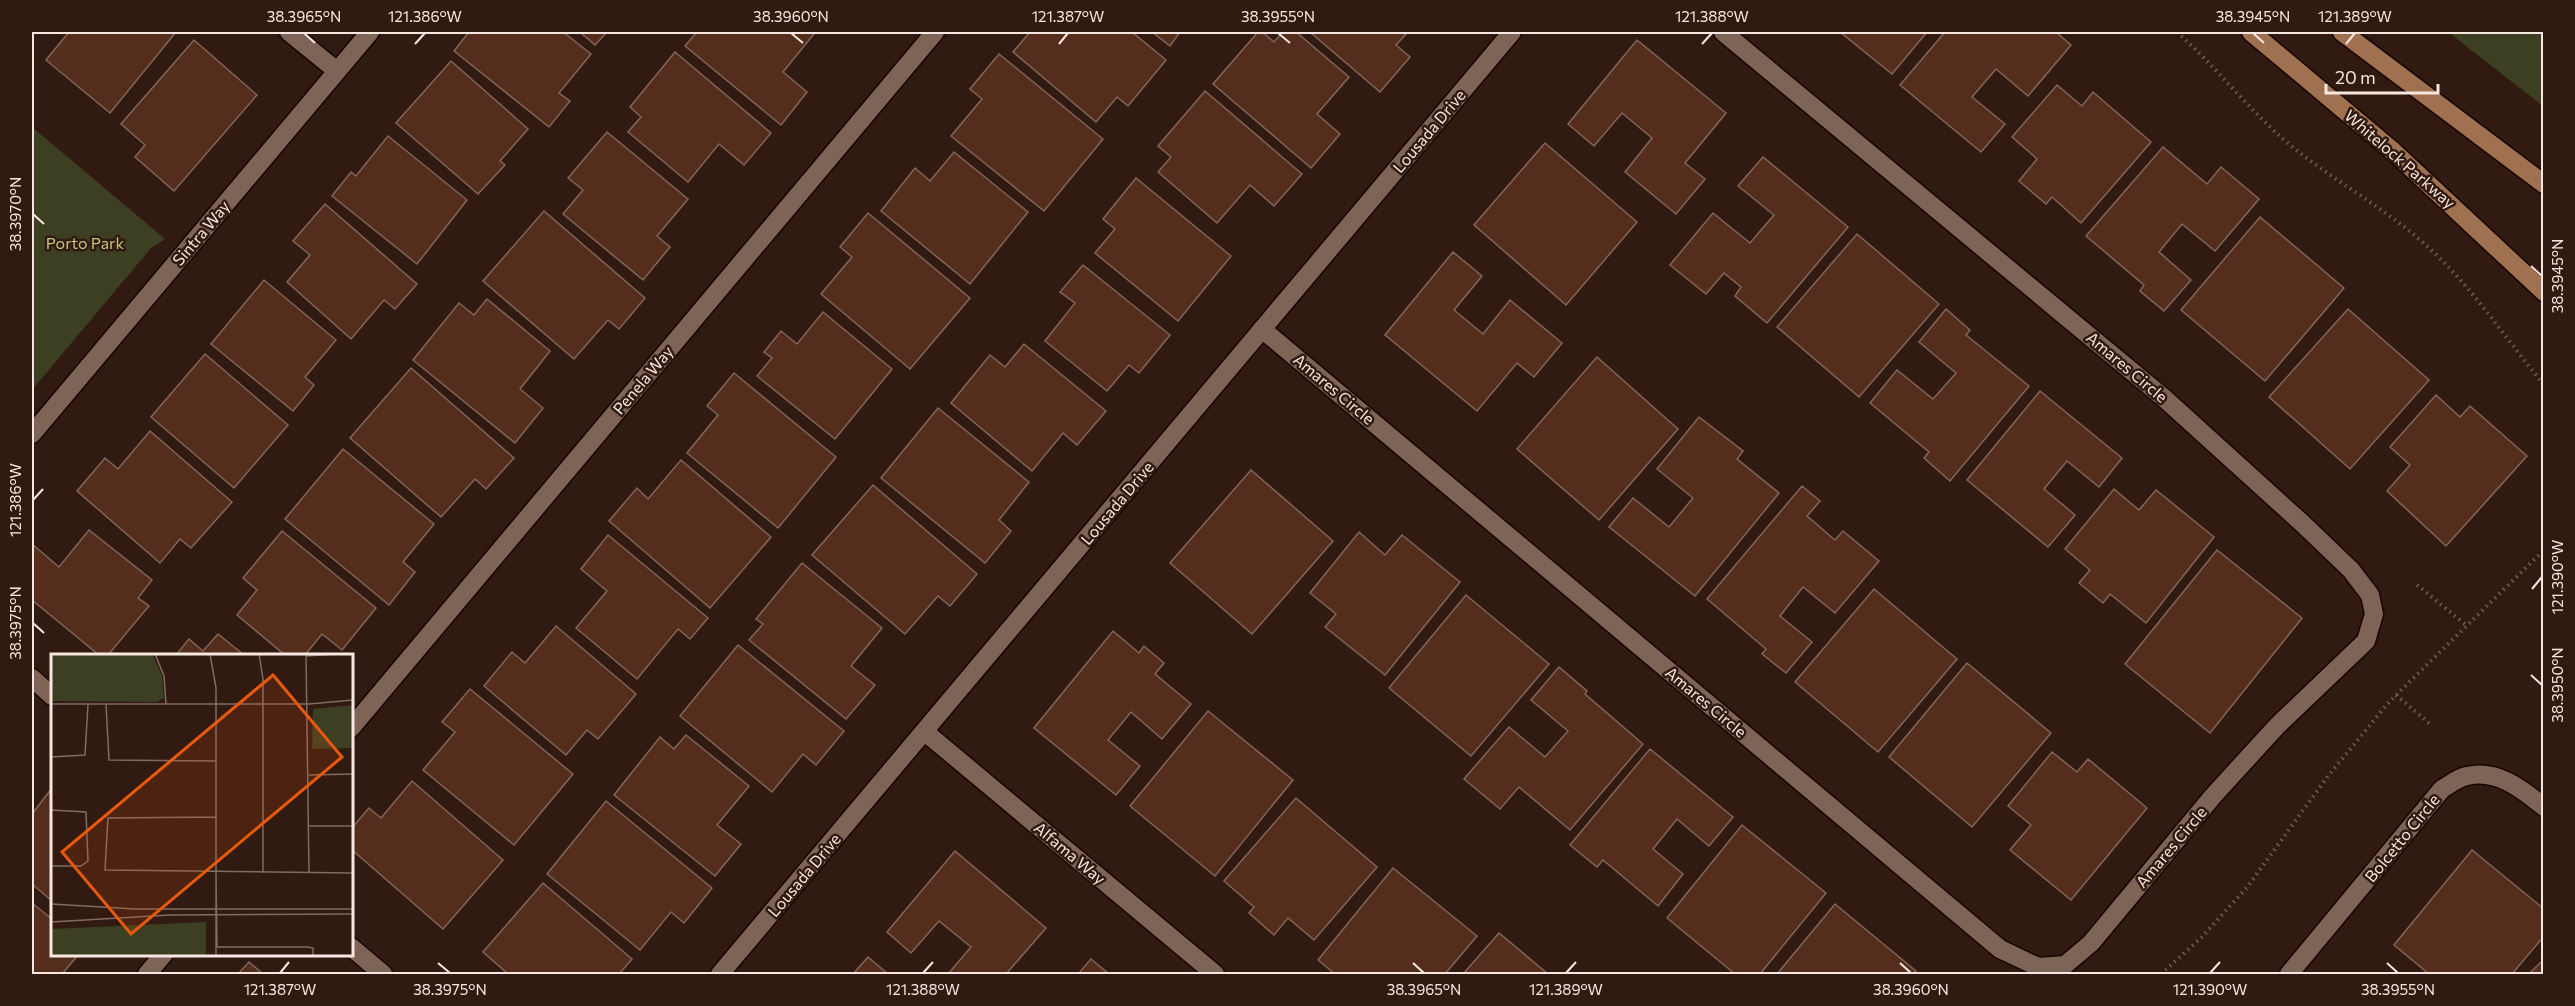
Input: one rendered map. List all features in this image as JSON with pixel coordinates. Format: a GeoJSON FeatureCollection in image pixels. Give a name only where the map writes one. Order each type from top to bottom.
{"type":"FeatureCollection","features":[{"type":"Feature","properties":{"kind":"main road","name":"Whitelock Parkway"},"geometry":{"type":"LineString","coordinates":[[2251,32],[2394,152],[2544,292]]}},
{"type":"Feature","properties":{"kind":"main road"},"geometry":{"type":"LineString","coordinates":[[2342,32],[2544,184]]}},
{"type":"Feature","properties":{"kind":"street"},"geometry":{"type":"LineString","coordinates":[[289,32],[337,71]]}},
{"type":"Feature","properties":{"kind":"street","name":"Sintra Way"},"geometry":{"type":"LineString","coordinates":[[32,434],[370,32]]}},
{"type":"Feature","properties":{"kind":"street","name":"Penela Way"},"geometry":{"type":"LineString","coordinates":[[352,727],[935,32]]}},
{"type":"Feature","properties":{"kind":"street","name":"Lousada Drive"},"geometry":{"type":"LineString","coordinates":[[720,975],[1512,32]]}},
{"type":"Feature","properties":{"kind":"street","name":"Amares Circle"},"geometry":{"type":"LineString","coordinates":[[1262,330],[2000,949],[2038,967],[2065,965],[2091,944],[2213,796],[2277,726],[2366,641],[2374,614],[2370,595],[2351,570],[2327,547],[2164,398],[1723,32]]}},
{"type":"Feature","properties":{"kind":"street"},"geometry":{"type":"LineString","coordinates":[[32,678],[51,695]]}},
{"type":"Feature","properties":{"kind":"street","name":"Alfama Way"},"geometry":{"type":"LineString","coordinates":[[925,732],[1215,975]]}},
{"type":"Feature","properties":{"kind":"street","name":"Bolcetto Circle"},"geometry":{"type":"LineString","coordinates":[[2289,975],[2442,789],[2466,776],[2497,776],[2525,792],[2544,807]]}},
{"type":"Feature","properties":{"kind":"street"},"geometry":{"type":"LineString","coordinates":[[352,948],[383,975]]}},
{"type":"Feature","properties":{"kind":"street"},"geometry":{"type":"LineString","coordinates":[[147,975],[163,955]]}},
{"type":"Feature","properties":{"kind":"path"},"geometry":{"type":"LineString","coordinates":[[2177,32],[2284,140],[2319,168],[2396,219],[2431,249],[2476,299],[2544,385]]}},
{"type":"Feature","properties":{"kind":"path"},"geometry":{"type":"LineString","coordinates":[[2161,975],[2202,937],[2248,886],[2340,760],[2396,694],[2544,550]]}},
{"type":"Feature","properties":{"kind":"path"},"geometry":{"type":"LineString","coordinates":[[2417,585],[2466,625]]}},
{"type":"Feature","properties":{"kind":"path"},"geometry":{"type":"LineString","coordinates":[[2396,694],[2430,723]]}},
{"type":"Feature","properties":{"kind":"green space"},"geometry":{"type":"Polygon","coordinates":[[[2448,32],[2543,32],[2543,106],[2448,32]]]}},
{"type":"Feature","properties":{"kind":"green space","name":"Porto Park"},"geometry":{"type":"Polygon","coordinates":[[[32,127],[165,239],[151,248],[32,390],[32,127]]]}},
{"type":"Feature","properties":{"kind":"building"},"geometry":{"type":"Polygon","coordinates":[[[69,32],[176,32],[110,113],[46,60],[69,32]]]}},
{"type":"Feature","properties":{"kind":"building"},"geometry":{"type":"Polygon","coordinates":[[[469,32],[563,32],[591,54],[559,93],[570,101],[549,127],[454,51],[469,32]]]}},
{"type":"Feature","properties":{"kind":"building"},"geometry":{"type":"Polygon","coordinates":[[[580,32],[607,32],[595,45],[580,32]]]}},
{"type":"Feature","properties":{"kind":"building"},"geometry":{"type":"Polygon","coordinates":[[[697,32],[811,32],[814,34],[783,72],[807,92],[781,125],[685,46],[697,32]]]}},
{"type":"Feature","properties":{"kind":"building"},"geometry":{"type":"Polygon","coordinates":[[[1030,32],[1132,32],[1166,60],[1128,106],[1117,97],[1096,122],[1013,52],[1030,32]]]}},
{"type":"Feature","properties":{"kind":"building"},"geometry":{"type":"Polygon","coordinates":[[[1152,32],[1180,32],[1170,46],[1152,32]]]}},
{"type":"Feature","properties":{"kind":"building"},"geometry":{"type":"Polygon","coordinates":[[[1258,32],[1262,32],[1274,42],[1283,32],[1296,32],[1349,77],[1317,114],[1340,134],[1311,168],[1213,84],[1258,32]]]}},
{"type":"Feature","properties":{"kind":"building"},"geometry":{"type":"Polygon","coordinates":[[[1310,32],[1408,32],[1396,45],[1410,57],[1380,92],[1310,32]]]}},
{"type":"Feature","properties":{"kind":"building"},"geometry":{"type":"Polygon","coordinates":[[[1840,32],[1927,32],[1892,74],[1840,32]]]}},
{"type":"Feature","properties":{"kind":"building"},"geometry":{"type":"Polygon","coordinates":[[[1945,32],[2056,32],[2071,45],[2028,96],[1996,69],[1972,97],[2005,124],[1981,152],[1900,85],[1945,32]]]}},
{"type":"Feature","properties":{"kind":"building"},"geometry":{"type":"Polygon","coordinates":[[[194,40],[257,95],[174,191],[135,157],[145,145],[121,124],[194,40]]]}},
{"type":"Feature","properties":{"kind":"building"},"geometry":{"type":"Polygon","coordinates":[[[1637,40],[1726,113],[1685,163],[1705,179],[1676,214],[1625,172],[1652,138],[1622,113],[1594,146],[1568,124],[1637,40]]]}},
{"type":"Feature","properties":{"kind":"building"},"geometry":{"type":"Polygon","coordinates":[[[675,52],[771,133],[744,165],[719,144],[688,182],[628,132],[641,117],[630,107],[675,52]]]}},
{"type":"Feature","properties":{"kind":"building"},"geometry":{"type":"Polygon","coordinates":[[[999,54],[1103,139],[1044,211],[951,136],[982,99],[970,89],[999,54]]]}},
{"type":"Feature","properties":{"kind":"building"},"geometry":{"type":"Polygon","coordinates":[[[451,61],[528,129],[500,161],[505,165],[478,194],[396,123],[451,61]]]}},
{"type":"Feature","properties":{"kind":"building"},"geometry":{"type":"Polygon","coordinates":[[[2057,85],[2082,106],[2093,92],[2151,142],[2081,223],[2052,197],[2046,204],[2019,181],[2037,159],[2012,137],[2057,85]]]}},
{"type":"Feature","properties":{"kind":"building"},"geometry":{"type":"Polygon","coordinates":[[[1205,91],[1302,174],[1274,206],[1250,185],[1217,223],[1158,172],[1171,157],[1158,146],[1205,91]]]}},
{"type":"Feature","properties":{"kind":"building"},"geometry":{"type":"Polygon","coordinates":[[[607,132],[688,199],[657,236],[670,247],[643,280],[563,214],[583,190],[568,178],[607,132]]]}},
{"type":"Feature","properties":{"kind":"building"},"geometry":{"type":"Polygon","coordinates":[[[388,136],[467,200],[417,264],[332,196],[351,172],[356,176],[388,136]]]}},
{"type":"Feature","properties":{"kind":"building"},"geometry":{"type":"Polygon","coordinates":[[[1545,143],[1637,222],[1566,305],[1474,225],[1545,143]]]}},
{"type":"Feature","properties":{"kind":"building"},"geometry":{"type":"Polygon","coordinates":[[[2163,147],[2207,184],[2221,167],[2259,199],[2215,251],[2182,224],[2159,252],[2191,280],[2164,311],[2140,291],[2144,285],[2086,236],[2163,147]]]}},
{"type":"Feature","properties":{"kind":"building"},"geometry":{"type":"Polygon","coordinates":[[[954,152],[1028,212],[970,284],[881,211],[915,168],[930,181],[954,152]]]}},
{"type":"Feature","properties":{"kind":"building"},"geometry":{"type":"Polygon","coordinates":[[[1763,157],[1848,227],[1767,323],[1735,296],[1741,287],[1724,273],[1706,294],[1670,265],[1713,213],[1750,243],[1774,215],[1738,186],[1763,157]]]}},
{"type":"Feature","properties":{"kind":"building"},"geometry":{"type":"Polygon","coordinates":[[[1136,178],[1231,256],[1178,321],[1095,253],[1115,229],[1103,219],[1136,178]]]}},
{"type":"Feature","properties":{"kind":"building"},"geometry":{"type":"Polygon","coordinates":[[[325,204],[417,284],[395,309],[384,300],[351,339],[287,282],[310,255],[293,241],[325,204]]]}},
{"type":"Feature","properties":{"kind":"building"},"geometry":{"type":"Polygon","coordinates":[[[544,211],[645,298],[619,329],[608,320],[574,359],[483,281],[544,211]]]}},
{"type":"Feature","properties":{"kind":"building"},"geometry":{"type":"Polygon","coordinates":[[[868,213],[970,298],[910,369],[821,294],[852,257],[840,247],[868,213]]]}},
{"type":"Feature","properties":{"kind":"building"},"geometry":{"type":"Polygon","coordinates":[[[2260,217],[2344,288],[2265,381],[2181,310],[2260,217]]]}},
{"type":"Feature","properties":{"kind":"building"},"geometry":{"type":"Polygon","coordinates":[[[1857,234],[1939,304],[1859,397],[1777,327],[1857,234]]]}},
{"type":"Feature","properties":{"kind":"building"},"geometry":{"type":"Polygon","coordinates":[[[1453,252],[1482,276],[1454,310],[1483,334],[1510,300],[1562,343],[1534,377],[1517,363],[1477,411],[1385,335],[1453,252]]]}},
{"type":"Feature","properties":{"kind":"building"},"geometry":{"type":"Polygon","coordinates":[[[1083,265],[1170,335],[1139,373],[1129,365],[1107,391],[1045,341],[1075,303],[1060,292],[1083,265]]]}},
{"type":"Feature","properties":{"kind":"building"},"geometry":{"type":"Polygon","coordinates":[[[264,280],[336,340],[305,377],[314,385],[293,411],[211,344],[264,280]]]}},
{"type":"Feature","properties":{"kind":"building"},"geometry":{"type":"Polygon","coordinates":[[[487,299],[550,351],[520,389],[543,408],[515,443],[413,360],[459,303],[474,315],[487,299]]]}},
{"type":"Feature","properties":{"kind":"building"},"geometry":{"type":"Polygon","coordinates":[[[1946,309],[1970,330],[1966,335],[2029,386],[1950,481],[1924,458],[1929,452],[1870,403],[1897,370],[1933,399],[1956,373],[1919,342],[1946,309]]]}},
{"type":"Feature","properties":{"kind":"building"},"geometry":{"type":"Polygon","coordinates":[[[2348,309],[2429,380],[2350,469],[2269,397],[2348,309]]]}},
{"type":"Feature","properties":{"kind":"building"},"geometry":{"type":"Polygon","coordinates":[[[823,312],[892,369],[835,439],[757,376],[772,358],[764,352],[781,331],[797,344],[823,312]]]}},
{"type":"Feature","properties":{"kind":"building"},"geometry":{"type":"Polygon","coordinates":[[[1024,344],[1106,411],[1077,445],[1063,433],[1032,471],[951,403],[990,355],[1005,367],[1024,344]]]}},
{"type":"Feature","properties":{"kind":"building"},"geometry":{"type":"Polygon","coordinates":[[[205,354],[288,425],[234,488],[151,417],[205,354]]]}},
{"type":"Feature","properties":{"kind":"building"},"geometry":{"type":"Polygon","coordinates":[[[1597,357],[1678,429],[1599,520],[1517,449],[1597,357]]]}},
{"type":"Feature","properties":{"kind":"building"},"geometry":{"type":"Polygon","coordinates":[[[411,368],[514,458],[486,489],[475,479],[441,517],[350,438],[411,368]]]}},
{"type":"Feature","properties":{"kind":"building"},"geometry":{"type":"Polygon","coordinates":[[[734,373],[836,457],[778,528],[687,453],[718,415],[707,406],[734,373]]]}},
{"type":"Feature","properties":{"kind":"building"},"geometry":{"type":"Polygon","coordinates":[[[2040,391],[2122,458],[2099,487],[2067,461],[2044,489],[2075,515],[2048,547],[1967,480],[2040,391]]]}},
{"type":"Feature","properties":{"kind":"building"},"geometry":{"type":"Polygon","coordinates":[[[2436,395],[2460,417],[2470,406],[2527,456],[2446,546],[2387,491],[2410,465],[2390,447],[2436,395]]]}},
{"type":"Feature","properties":{"kind":"building"},"geometry":{"type":"Polygon","coordinates":[[[938,408],[1029,482],[999,520],[1011,531],[985,563],[881,478],[938,408]]]}},
{"type":"Feature","properties":{"kind":"building"},"geometry":{"type":"Polygon","coordinates":[[[1699,417],[1743,451],[1737,459],[1779,493],[1695,596],[1609,527],[1633,498],[1669,527],[1693,498],[1657,469],[1699,417]]]}},
{"type":"Feature","properties":{"kind":"building"},"geometry":{"type":"Polygon","coordinates":[[[150,431],[232,502],[191,548],[180,539],[160,563],[77,491],[105,458],[118,469],[150,431]]]}},
{"type":"Feature","properties":{"kind":"building"},"geometry":{"type":"Polygon","coordinates":[[[343,449],[434,524],[403,562],[415,572],[389,605],[285,519],[343,449]]]}},
{"type":"Feature","properties":{"kind":"building"},"geometry":{"type":"Polygon","coordinates":[[[681,460],[771,537],[710,608],[609,521],[637,488],[648,499],[681,460]]]}},
{"type":"Feature","properties":{"kind":"building"},"geometry":{"type":"Polygon","coordinates":[[[1251,470],[1333,541],[1252,634],[1170,563],[1251,470]]]}},
{"type":"Feature","properties":{"kind":"building"},"geometry":{"type":"Polygon","coordinates":[[[873,485],[977,574],[950,606],[938,596],[905,634],[812,555],[873,485]]]}},
{"type":"Feature","properties":{"kind":"building"},"geometry":{"type":"Polygon","coordinates":[[[1802,486],[1820,501],[1807,516],[1835,540],[1843,531],[1879,561],[1835,613],[1803,587],[1780,616],[1812,642],[1786,673],[1762,654],[1766,649],[1707,599],[1802,486]]]}},
{"type":"Feature","properties":{"kind":"building"},"geometry":{"type":"Polygon","coordinates":[[[2114,489],[2139,510],[2156,490],[2214,537],[2146,623],[2110,594],[2103,603],[2079,583],[2090,570],[2065,549],[2114,489]]]}},
{"type":"Feature","properties":{"kind":"building"},"geometry":{"type":"Polygon","coordinates":[[[89,530],[152,580],[138,598],[149,606],[109,654],[98,654],[32,600],[32,544],[59,567],[89,530]]]}},
{"type":"Feature","properties":{"kind":"building"},"geometry":{"type":"Polygon","coordinates":[[[282,531],[376,608],[342,650],[322,634],[306,654],[284,654],[237,615],[257,590],[243,578],[282,531]]]}},
{"type":"Feature","properties":{"kind":"building"},"geometry":{"type":"Polygon","coordinates":[[[1359,532],[1385,555],[1402,535],[1460,582],[1385,675],[1325,627],[1336,614],[1310,593],[1359,532]]]}},
{"type":"Feature","properties":{"kind":"building"},"geometry":{"type":"Polygon","coordinates":[[[608,535],[708,618],[690,639],[678,629],[637,679],[576,628],[607,591],[581,569],[608,535]]]}},
{"type":"Feature","properties":{"kind":"building"},"geometry":{"type":"Polygon","coordinates":[[[2217,550],[2302,618],[2210,733],[2125,664],[2217,550]]]}},
{"type":"Feature","properties":{"kind":"building"},"geometry":{"type":"Polygon","coordinates":[[[802,563],[882,628],[851,666],[875,685],[846,719],[749,640],[763,624],[756,619],[802,563]]]}},
{"type":"Feature","properties":{"kind":"building"},"geometry":{"type":"Polygon","coordinates":[[[1874,589],[1957,659],[1878,752],[1795,682],[1874,589]]]}},
{"type":"Feature","properties":{"kind":"building"},"geometry":{"type":"Polygon","coordinates":[[[1466,595],[1549,664],[1471,756],[1389,688],[1466,595]]]}},
{"type":"Feature","properties":{"kind":"building"},"geometry":{"type":"Polygon","coordinates":[[[556,626],[636,694],[598,739],[587,730],[566,755],[484,686],[512,652],[525,663],[556,626]]]}},
{"type":"Feature","properties":{"kind":"building"},"geometry":{"type":"Polygon","coordinates":[[[1113,631],[1139,653],[1144,646],[1164,663],[1155,674],[1191,704],[1162,739],[1131,712],[1108,740],[1140,766],[1116,795],[1034,728],[1113,631]]]}},
{"type":"Feature","properties":{"kind":"building"},"geometry":{"type":"Polygon","coordinates":[[[218,634],[243,654],[177,654],[189,639],[203,651],[218,634]]]}},
{"type":"Feature","properties":{"kind":"building"},"geometry":{"type":"Polygon","coordinates":[[[738,645],[844,731],[816,765],[803,754],[772,792],[680,716],[738,645]]]}},
{"type":"Feature","properties":{"kind":"building"},"geometry":{"type":"Polygon","coordinates":[[[1967,663],[2051,733],[1972,827],[1889,757],[1967,663]]]}},
{"type":"Feature","properties":{"kind":"building"},"geometry":{"type":"Polygon","coordinates":[[[1559,667],[1587,691],[1585,694],[1643,744],[1570,830],[1519,787],[1500,809],[1464,779],[1509,727],[1545,757],[1568,731],[1531,700],[1559,667]]]}},
{"type":"Feature","properties":{"kind":"building"},"geometry":{"type":"Polygon","coordinates":[[[470,689],[573,774],[514,845],[423,770],[455,732],[442,722],[470,689]]]}},
{"type":"Feature","properties":{"kind":"building"},"geometry":{"type":"Polygon","coordinates":[[[1208,711],[1293,780],[1215,876],[1130,806],[1208,711]]]}},
{"type":"Feature","properties":{"kind":"building"},"geometry":{"type":"Polygon","coordinates":[[[686,735],[749,786],[717,825],[741,844],[715,876],[614,795],[660,737],[674,749],[686,735]]]}},
{"type":"Feature","properties":{"kind":"building"},"geometry":{"type":"Polygon","coordinates":[[[1650,749],[1733,817],[1709,846],[1677,819],[1653,849],[1683,874],[1658,906],[1603,860],[1597,867],[1570,845],[1650,749]]]}},
{"type":"Feature","properties":{"kind":"building"},"geometry":{"type":"Polygon","coordinates":[[[2052,752],[2077,772],[2088,759],[2147,808],[2071,900],[2010,850],[2031,825],[2008,806],[2052,752]]]}},
{"type":"Feature","properties":{"kind":"building"},"geometry":{"type":"Polygon","coordinates":[[[412,781],[503,860],[443,929],[352,850],[352,828],[369,808],[381,818],[412,781]]]}},
{"type":"Feature","properties":{"kind":"building"},"geometry":{"type":"Polygon","coordinates":[[[51,789],[51,900],[32,884],[32,814],[51,789]]]}},
{"type":"Feature","properties":{"kind":"building"},"geometry":{"type":"Polygon","coordinates":[[[1296,798],[1377,867],[1314,940],[1288,918],[1274,935],[1249,913],[1254,907],[1224,881],[1296,798]]]}},
{"type":"Feature","properties":{"kind":"building"},"geometry":{"type":"Polygon","coordinates":[[[606,801],[712,888],[684,923],[671,912],[640,950],[547,874],[606,801]]]}},
{"type":"Feature","properties":{"kind":"building"},"geometry":{"type":"Polygon","coordinates":[[[1742,825],[1826,893],[1760,974],[1735,974],[1667,918],[1742,825]]]}},
{"type":"Feature","properties":{"kind":"building"},"geometry":{"type":"Polygon","coordinates":[[[2472,850],[2544,909],[2544,936],[2512,974],[2429,974],[2394,945],[2472,850]]]}},
{"type":"Feature","properties":{"kind":"building"},"geometry":{"type":"Polygon","coordinates":[[[955,851],[1046,928],[1006,974],[948,974],[971,947],[939,921],[911,953],[887,932],[955,851]]]}},
{"type":"Feature","properties":{"kind":"building"},"geometry":{"type":"Polygon","coordinates":[[[1393,868],[1477,936],[1445,974],[1335,974],[1318,960],[1393,868]]]}},
{"type":"Feature","properties":{"kind":"building"},"geometry":{"type":"Polygon","coordinates":[[[543,883],[632,959],[619,974],[508,974],[483,952],[543,883]]]}},
{"type":"Feature","properties":{"kind":"building"},"geometry":{"type":"Polygon","coordinates":[[[32,903],[51,918],[51,955],[78,955],[62,974],[32,974],[32,903]]]}},
{"type":"Feature","properties":{"kind":"building"},"geometry":{"type":"Polygon","coordinates":[[[1835,904],[1916,971],[1913,974],[1777,974],[1835,904]]]}},
{"type":"Feature","properties":{"kind":"building"},"geometry":{"type":"Polygon","coordinates":[[[1499,933],[1548,974],[1463,974],[1499,933]]]}},
{"type":"Feature","properties":{"kind":"building"},"geometry":{"type":"Polygon","coordinates":[[[868,957],[888,974],[853,974],[868,957]]]}},
{"type":"Feature","properties":{"kind":"building"},"geometry":{"type":"Polygon","coordinates":[[[1091,959],[1109,974],[1078,974],[1091,959]]]}},
{"type":"Feature","properties":{"kind":"building"},"geometry":{"type":"Polygon","coordinates":[[[2544,959],[2544,974],[2529,974],[2544,959]]]}},
{"type":"Feature","properties":{"kind":"building"},"geometry":{"type":"Polygon","coordinates":[[[249,962],[263,974],[238,974],[249,962]]]}}]}
